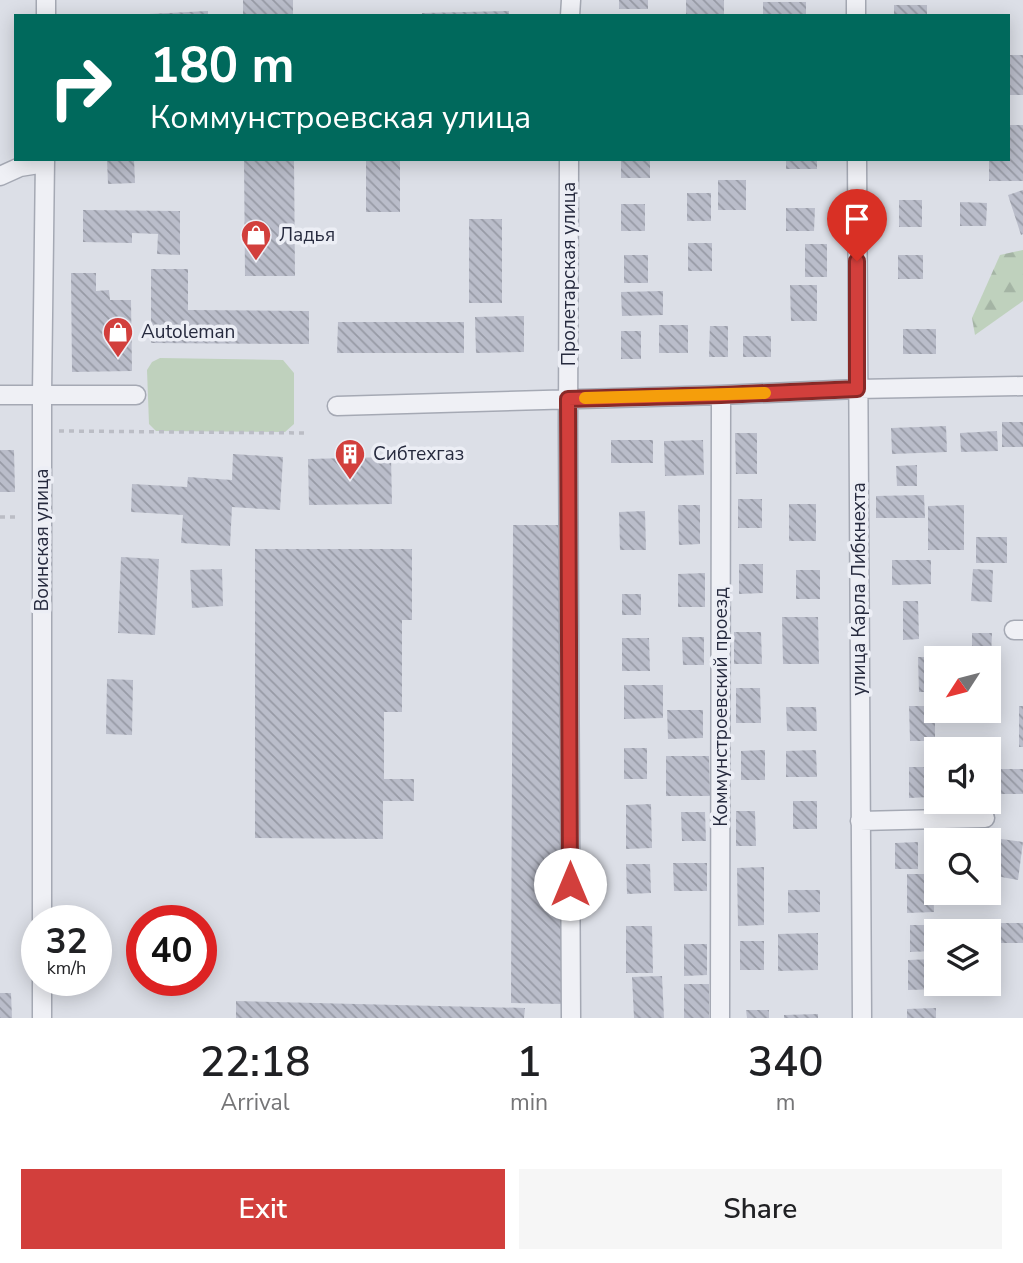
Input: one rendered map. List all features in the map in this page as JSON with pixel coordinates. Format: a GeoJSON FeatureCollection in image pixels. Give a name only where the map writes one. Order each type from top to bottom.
{"type":"FeatureCollection","features":[{"type":"Feature","properties":{"kind":"street"},"geometry":{"type":"LineString","coordinates":[[0,176],[20,167],[45,161]]}},
{"type":"Feature","properties":{"kind":"street","name":"Воинская улица"},"geometry":{"type":"LineString","coordinates":[[42,905],[45,161]]}},
{"type":"Feature","properties":{"kind":"street","name":"Пролетарская улица"},"geometry":{"type":"LineString","coordinates":[[569,161],[571,1018]]}},
{"type":"Feature","properties":{"kind":"street","name":"улица Карла Либкнехта"},"geometry":{"type":"LineString","coordinates":[[857,161],[862,1018]]}},
{"type":"Feature","properties":{"kind":"street"},"geometry":{"type":"LineString","coordinates":[[337,406],[1023,386]]}},
{"type":"Feature","properties":{"kind":"street"},"geometry":{"type":"LineString","coordinates":[[0,395],[136,395]]}},
{"type":"Feature","properties":{"kind":"street","name":"Коммунстроевский проезд"},"geometry":{"type":"LineString","coordinates":[[720,1018],[721,395]]}},
{"type":"Feature","properties":{"kind":"street"},"geometry":{"type":"LineString","coordinates":[[860,821],[985,818]]}},
{"type":"Feature","properties":{"kind":"street"},"geometry":{"type":"LineString","coordinates":[[42,996],[42,1018]]}},
{"type":"Feature","properties":{"kind":"path"},"geometry":{"type":"LineString","coordinates":[[42,431],[305,433]]}},
{"type":"Feature","properties":{"kind":"path"},"geometry":{"type":"LineString","coordinates":[[0,517],[19,517]]}},
{"type":"Feature","properties":{"kind":"green space"},"geometry":{"type":"Polygon","coordinates":[[[1023,250],[1023,301],[975,335],[972,318],[1000,255],[1023,250]]]}},
{"type":"Feature","properties":{"kind":"green space"},"geometry":{"type":"Polygon","coordinates":[[[160,358],[283,360],[294,373],[294,424],[285,432],[156,431],[149,424],[147,370],[152,362],[160,358]]]}},
{"type":"Feature","properties":{"kind":"building"},"geometry":{"type":"Polygon","coordinates":[[[243,0],[293,0],[293,14],[243,14],[243,0]]]}},
{"type":"Feature","properties":{"kind":"building"},"geometry":{"type":"Polygon","coordinates":[[[619,0],[648,0],[648,9],[619,9],[619,0]]]}},
{"type":"Feature","properties":{"kind":"building"},"geometry":{"type":"Polygon","coordinates":[[[686,0],[724,0],[724,14],[686,14],[686,0]]]}},
{"type":"Feature","properties":{"kind":"building"},"geometry":{"type":"Polygon","coordinates":[[[763,2],[806,2],[806,14],[763,14],[763,2]]]}},
{"type":"Feature","properties":{"kind":"building"},"geometry":{"type":"Polygon","coordinates":[[[894,5],[927,5],[927,14],[894,14],[894,5]]]}},
{"type":"Feature","properties":{"kind":"building"},"geometry":{"type":"Polygon","coordinates":[[[208,11],[208,14],[149,14],[208,11]]]}},
{"type":"Feature","properties":{"kind":"building"},"geometry":{"type":"Polygon","coordinates":[[[509,11],[509,14],[422,13],[509,11]]]}},
{"type":"Feature","properties":{"kind":"building"},"geometry":{"type":"Polygon","coordinates":[[[1010,55],[1023,55],[1023,95],[1010,95],[1010,55]]]}},
{"type":"Feature","properties":{"kind":"building"},"geometry":{"type":"Polygon","coordinates":[[[1010,125],[1023,125],[1023,181],[989,181],[989,161],[1010,161],[1010,125]]]}},
{"type":"Feature","properties":{"kind":"building"},"geometry":{"type":"Polygon","coordinates":[[[107,161],[134,161],[135,183],[108,184],[107,161]]]}},
{"type":"Feature","properties":{"kind":"building"},"geometry":{"type":"Polygon","coordinates":[[[244,161],[294,161],[295,276],[245,276],[244,161]]]}},
{"type":"Feature","properties":{"kind":"building"},"geometry":{"type":"Polygon","coordinates":[[[366,161],[400,161],[400,212],[366,212],[366,161]]]}},
{"type":"Feature","properties":{"kind":"building"},"geometry":{"type":"Polygon","coordinates":[[[621,161],[650,161],[650,178],[621,178],[621,161]]]}},
{"type":"Feature","properties":{"kind":"building"},"geometry":{"type":"Polygon","coordinates":[[[786,161],[817,161],[817,169],[786,169],[786,161]]]}},
{"type":"Feature","properties":{"kind":"building"},"geometry":{"type":"Polygon","coordinates":[[[718,180],[746,180],[746,210],[718,210],[718,180]]]}},
{"type":"Feature","properties":{"kind":"building"},"geometry":{"type":"Polygon","coordinates":[[[1023,190],[1023,234],[1021,235],[1008,195],[1023,190]]]}},
{"type":"Feature","properties":{"kind":"building"},"geometry":{"type":"Polygon","coordinates":[[[687,193],[711,193],[711,221],[687,221],[687,193]]]}},
{"type":"Feature","properties":{"kind":"building"},"geometry":{"type":"Polygon","coordinates":[[[899,200],[922,200],[922,227],[899,227],[899,200]]]}},
{"type":"Feature","properties":{"kind":"building"},"geometry":{"type":"Polygon","coordinates":[[[960,202],[987,203],[986,226],[960,226],[960,202]]]}},
{"type":"Feature","properties":{"kind":"building"},"geometry":{"type":"Polygon","coordinates":[[[621,204],[645,204],[645,231],[621,231],[621,204]]]}},
{"type":"Feature","properties":{"kind":"building"},"geometry":{"type":"Polygon","coordinates":[[[786,208],[815,208],[814,231],[786,231],[786,208]]]}},
{"type":"Feature","properties":{"kind":"building"},"geometry":{"type":"Polygon","coordinates":[[[83,210],[180,211],[180,255],[157,254],[158,234],[132,233],[132,243],[83,242],[83,210]]]}},
{"type":"Feature","properties":{"kind":"building"},"geometry":{"type":"Polygon","coordinates":[[[469,219],[502,219],[502,303],[469,303],[469,219]]]}},
{"type":"Feature","properties":{"kind":"building"},"geometry":{"type":"Polygon","coordinates":[[[688,243],[712,243],[712,271],[688,271],[688,243]]]}},
{"type":"Feature","properties":{"kind":"building"},"geometry":{"type":"Polygon","coordinates":[[[805,244],[827,244],[827,277],[805,277],[805,244]]]}},
{"type":"Feature","properties":{"kind":"building"},"geometry":{"type":"Polygon","coordinates":[[[624,255],[648,255],[648,283],[624,283],[624,255]]]}},
{"type":"Feature","properties":{"kind":"building"},"geometry":{"type":"Polygon","coordinates":[[[898,255],[923,255],[923,279],[898,279],[898,255]]]}},
{"type":"Feature","properties":{"kind":"building"},"geometry":{"type":"Polygon","coordinates":[[[151,269],[188,269],[188,310],[309,311],[309,344],[151,343],[151,269]]]}},
{"type":"Feature","properties":{"kind":"building"},"geometry":{"type":"Polygon","coordinates":[[[71,273],[96,273],[96,291],[109,290],[110,300],[131,300],[132,371],[72,372],[71,273]]]}},
{"type":"Feature","properties":{"kind":"building"},"geometry":{"type":"Polygon","coordinates":[[[790,285],[817,285],[817,321],[791,321],[790,285]]]}},
{"type":"Feature","properties":{"kind":"building"},"geometry":{"type":"Polygon","coordinates":[[[663,291],[663,315],[622,316],[621,292],[663,291]]]}},
{"type":"Feature","properties":{"kind":"building"},"geometry":{"type":"Polygon","coordinates":[[[524,316],[524,352],[476,353],[475,317],[524,316]]]}},
{"type":"Feature","properties":{"kind":"building"},"geometry":{"type":"Polygon","coordinates":[[[338,322],[464,322],[464,353],[337,353],[338,322]]]}},
{"type":"Feature","properties":{"kind":"building"},"geometry":{"type":"Polygon","coordinates":[[[659,325],[688,325],[688,353],[659,353],[659,325]]]}},
{"type":"Feature","properties":{"kind":"building"},"geometry":{"type":"Polygon","coordinates":[[[710,326],[728,326],[728,357],[709,357],[710,326]]]}},
{"type":"Feature","properties":{"kind":"building"},"geometry":{"type":"Polygon","coordinates":[[[903,329],[936,329],[936,354],[903,354],[903,329]]]}},
{"type":"Feature","properties":{"kind":"building"},"geometry":{"type":"Polygon","coordinates":[[[621,331],[641,331],[641,359],[621,359],[621,331]]]}},
{"type":"Feature","properties":{"kind":"building"},"geometry":{"type":"Polygon","coordinates":[[[743,336],[771,336],[771,357],[743,357],[743,336]]]}},
{"type":"Feature","properties":{"kind":"building"},"geometry":{"type":"Polygon","coordinates":[[[1002,422],[1023,422],[1023,447],[1002,447],[1002,422]]]}},
{"type":"Feature","properties":{"kind":"building"},"geometry":{"type":"Polygon","coordinates":[[[946,426],[947,452],[892,454],[891,428],[946,426]]]}},
{"type":"Feature","properties":{"kind":"building"},"geometry":{"type":"Polygon","coordinates":[[[997,431],[998,451],[961,452],[960,433],[997,431]]]}},
{"type":"Feature","properties":{"kind":"building"},"geometry":{"type":"Polygon","coordinates":[[[735,433],[757,433],[757,474],[736,474],[735,433]]]}},
{"type":"Feature","properties":{"kind":"building"},"geometry":{"type":"Polygon","coordinates":[[[611,440],[653,440],[653,463],[611,463],[611,440]]]}},
{"type":"Feature","properties":{"kind":"building"},"geometry":{"type":"Polygon","coordinates":[[[703,440],[704,475],[665,476],[664,441],[703,440]]]}},
{"type":"Feature","properties":{"kind":"building"},"geometry":{"type":"Polygon","coordinates":[[[0,450],[14,450],[15,492],[0,492],[0,450]]]}},
{"type":"Feature","properties":{"kind":"building"},"geometry":{"type":"Polygon","coordinates":[[[233,454],[283,457],[280,510],[232,507],[230,546],[181,543],[183,515],[131,512],[132,484],[187,487],[188,477],[232,480],[233,454]]]}},
{"type":"Feature","properties":{"kind":"building","name":"Сибтехгаз"},"geometry":{"type":"Polygon","coordinates":[[[391,457],[392,504],[309,505],[308,459],[391,457]]]}},
{"type":"Feature","properties":{"kind":"building"},"geometry":{"type":"Polygon","coordinates":[[[917,465],[917,486],[897,486],[896,466],[917,465]]]}},
{"type":"Feature","properties":{"kind":"building"},"geometry":{"type":"Polygon","coordinates":[[[924,495],[925,518],[876,518],[876,496],[924,495]]]}},
{"type":"Feature","properties":{"kind":"building"},"geometry":{"type":"Polygon","coordinates":[[[738,499],[762,499],[762,528],[738,528],[738,499]]]}},
{"type":"Feature","properties":{"kind":"building"},"geometry":{"type":"Polygon","coordinates":[[[789,504],[816,504],[816,541],[789,541],[789,504]]]}},
{"type":"Feature","properties":{"kind":"building"},"geometry":{"type":"Polygon","coordinates":[[[678,505],[700,505],[700,544],[679,545],[678,505]]]}},
{"type":"Feature","properties":{"kind":"building"},"geometry":{"type":"Polygon","coordinates":[[[964,505],[964,550],[928,550],[928,506],[964,505]]]}},
{"type":"Feature","properties":{"kind":"building"},"geometry":{"type":"Polygon","coordinates":[[[645,511],[646,550],[620,550],[619,512],[645,511]]]}},
{"type":"Feature","properties":{"kind":"building"},"geometry":{"type":"Polygon","coordinates":[[[513,525],[565,525],[563,1004],[511,1003],[513,525]]]}},
{"type":"Feature","properties":{"kind":"building"},"geometry":{"type":"Polygon","coordinates":[[[976,537],[1007,537],[1007,563],[976,563],[976,537]]]}},
{"type":"Feature","properties":{"kind":"building"},"geometry":{"type":"Polygon","coordinates":[[[255,549],[412,549],[412,620],[402,620],[402,712],[384,712],[384,779],[414,779],[414,801],[383,801],[383,839],[255,838],[255,549]]]}},
{"type":"Feature","properties":{"kind":"building"},"geometry":{"type":"Polygon","coordinates":[[[121,557],[159,559],[155,635],[118,633],[121,557]]]}},
{"type":"Feature","properties":{"kind":"building"},"geometry":{"type":"Polygon","coordinates":[[[892,560],[931,560],[931,584],[892,585],[892,560]]]}},
{"type":"Feature","properties":{"kind":"building"},"geometry":{"type":"Polygon","coordinates":[[[739,564],[763,564],[763,593],[739,594],[739,564]]]}},
{"type":"Feature","properties":{"kind":"building"},"geometry":{"type":"Polygon","coordinates":[[[222,569],[223,606],[192,608],[190,570],[222,569]]]}},
{"type":"Feature","properties":{"kind":"building"},"geometry":{"type":"Polygon","coordinates":[[[973,569],[993,570],[992,602],[971,601],[973,569]]]}},
{"type":"Feature","properties":{"kind":"building"},"geometry":{"type":"Polygon","coordinates":[[[796,570],[820,570],[820,599],[796,599],[796,570]]]}},
{"type":"Feature","properties":{"kind":"building"},"geometry":{"type":"Polygon","coordinates":[[[705,573],[705,607],[678,607],[678,574],[705,573]]]}},
{"type":"Feature","properties":{"kind":"building"},"geometry":{"type":"Polygon","coordinates":[[[622,594],[641,594],[641,615],[622,615],[622,594]]]}},
{"type":"Feature","properties":{"kind":"building"},"geometry":{"type":"Polygon","coordinates":[[[903,601],[918,601],[919,639],[903,640],[903,601]]]}},
{"type":"Feature","properties":{"kind":"building"},"geometry":{"type":"Polygon","coordinates":[[[782,617],[818,617],[819,664],[783,664],[782,617]]]}},
{"type":"Feature","properties":{"kind":"building"},"geometry":{"type":"Polygon","coordinates":[[[734,632],[761,632],[762,664],[734,664],[734,632]]]}},
{"type":"Feature","properties":{"kind":"building"},"geometry":{"type":"Polygon","coordinates":[[[972,633],[992,633],[991,646],[972,646],[972,633]]]}},
{"type":"Feature","properties":{"kind":"building"},"geometry":{"type":"Polygon","coordinates":[[[682,637],[704,637],[704,665],[683,665],[682,637]]]}},
{"type":"Feature","properties":{"kind":"building"},"geometry":{"type":"Polygon","coordinates":[[[622,638],[649,638],[650,671],[622,671],[622,638]]]}},
{"type":"Feature","properties":{"kind":"building"},"geometry":{"type":"Polygon","coordinates":[[[918,657],[924,657],[924,692],[919,692],[918,657]]]}},
{"type":"Feature","properties":{"kind":"building"},"geometry":{"type":"Polygon","coordinates":[[[107,679],[133,680],[132,735],[106,734],[107,679]]]}},
{"type":"Feature","properties":{"kind":"building"},"geometry":{"type":"Polygon","coordinates":[[[624,685],[663,685],[663,718],[624,719],[624,685]]]}},
{"type":"Feature","properties":{"kind":"building"},"geometry":{"type":"Polygon","coordinates":[[[736,688],[760,688],[761,723],[736,723],[736,688]]]}},
{"type":"Feature","properties":{"kind":"building"},"geometry":{"type":"Polygon","coordinates":[[[909,706],[924,706],[924,723],[935,723],[935,737],[924,737],[924,741],[910,741],[909,706]]]}},
{"type":"Feature","properties":{"kind":"building"},"geometry":{"type":"Polygon","coordinates":[[[1019,706],[1023,706],[1023,747],[1019,747],[1019,706]]]}},
{"type":"Feature","properties":{"kind":"building"},"geometry":{"type":"Polygon","coordinates":[[[786,707],[816,707],[817,731],[787,731],[786,707]]]}},
{"type":"Feature","properties":{"kind":"building"},"geometry":{"type":"Polygon","coordinates":[[[667,710],[703,710],[703,738],[668,739],[667,710]]]}},
{"type":"Feature","properties":{"kind":"building"},"geometry":{"type":"Polygon","coordinates":[[[624,748],[647,748],[647,779],[624,779],[624,748]]]}},
{"type":"Feature","properties":{"kind":"building"},"geometry":{"type":"Polygon","coordinates":[[[765,750],[765,780],[741,780],[741,751],[765,750]]]}},
{"type":"Feature","properties":{"kind":"building"},"geometry":{"type":"Polygon","coordinates":[[[816,750],[817,777],[786,777],[786,751],[816,750]]]}},
{"type":"Feature","properties":{"kind":"building"},"geometry":{"type":"Polygon","coordinates":[[[666,756],[709,756],[710,796],[666,796],[666,756]]]}},
{"type":"Feature","properties":{"kind":"building"},"geometry":{"type":"Polygon","coordinates":[[[909,767],[924,767],[924,797],[909,798],[909,767]]]}},
{"type":"Feature","properties":{"kind":"building"},"geometry":{"type":"Polygon","coordinates":[[[1001,769],[1023,769],[1023,794],[1001,794],[1001,769]]]}},
{"type":"Feature","properties":{"kind":"building"},"geometry":{"type":"Polygon","coordinates":[[[793,801],[817,801],[817,829],[793,829],[793,801]]]}},
{"type":"Feature","properties":{"kind":"building"},"geometry":{"type":"Polygon","coordinates":[[[651,804],[652,848],[626,849],[626,805],[651,804]]]}},
{"type":"Feature","properties":{"kind":"building"},"geometry":{"type":"Polygon","coordinates":[[[736,811],[755,811],[756,846],[736,846],[736,811]]]}},
{"type":"Feature","properties":{"kind":"building"},"geometry":{"type":"Polygon","coordinates":[[[681,812],[705,812],[706,841],[682,841],[681,812]]]}},
{"type":"Feature","properties":{"kind":"building"},"geometry":{"type":"Polygon","coordinates":[[[1001,839],[1023,842],[1018,880],[1001,877],[1001,839]]]}},
{"type":"Feature","properties":{"kind":"building"},"geometry":{"type":"Polygon","coordinates":[[[918,842],[918,869],[895,869],[895,843],[918,842]]]}},
{"type":"Feature","properties":{"kind":"building"},"geometry":{"type":"Polygon","coordinates":[[[673,863],[707,863],[707,891],[674,891],[673,863]]]}},
{"type":"Feature","properties":{"kind":"building"},"geometry":{"type":"Polygon","coordinates":[[[626,864],[650,864],[651,893],[627,894],[626,864]]]}},
{"type":"Feature","properties":{"kind":"building"},"geometry":{"type":"Polygon","coordinates":[[[764,867],[764,925],[738,926],[737,868],[764,867]]]}},
{"type":"Feature","properties":{"kind":"building"},"geometry":{"type":"Polygon","coordinates":[[[907,874],[924,874],[924,905],[934,905],[934,912],[907,913],[907,874]]]}},
{"type":"Feature","properties":{"kind":"building"},"geometry":{"type":"Polygon","coordinates":[[[788,890],[820,890],[820,912],[788,913],[788,890]]]}},
{"type":"Feature","properties":{"kind":"building"},"geometry":{"type":"Polygon","coordinates":[[[1001,923],[1023,923],[1023,943],[1001,943],[1001,923]]]}},
{"type":"Feature","properties":{"kind":"building"},"geometry":{"type":"Polygon","coordinates":[[[910,925],[924,925],[924,951],[910,952],[910,925]]]}},
{"type":"Feature","properties":{"kind":"building"},"geometry":{"type":"Polygon","coordinates":[[[626,926],[652,926],[653,973],[626,973],[626,926]]]}},
{"type":"Feature","properties":{"kind":"building"},"geometry":{"type":"Polygon","coordinates":[[[818,933],[818,970],[778,971],[778,934],[818,933]]]}},
{"type":"Feature","properties":{"kind":"building"},"geometry":{"type":"Polygon","coordinates":[[[740,941],[764,941],[764,970],[740,970],[740,941]]]}},
{"type":"Feature","properties":{"kind":"building"},"geometry":{"type":"Polygon","coordinates":[[[684,944],[707,944],[707,975],[684,976],[684,944]]]}},
{"type":"Feature","properties":{"kind":"building"},"geometry":{"type":"Polygon","coordinates":[[[924,959],[924,990],[908,990],[908,960],[924,959]]]}},
{"type":"Feature","properties":{"kind":"building"},"geometry":{"type":"Polygon","coordinates":[[[662,976],[664,1018],[634,1018],[632,977],[662,976]]]}},
{"type":"Feature","properties":{"kind":"building"},"geometry":{"type":"Polygon","coordinates":[[[684,984],[709,984],[709,1018],[684,1018],[684,984]]]}},
{"type":"Feature","properties":{"kind":"building"},"geometry":{"type":"Polygon","coordinates":[[[0,993],[11,993],[12,1018],[0,1018],[0,993]]]}},
{"type":"Feature","properties":{"kind":"building"},"geometry":{"type":"Polygon","coordinates":[[[236,1001],[525,1008],[524,1018],[236,1018],[236,1001]]]}},
{"type":"Feature","properties":{"kind":"building"},"geometry":{"type":"Polygon","coordinates":[[[936,1008],[936,1018],[907,1018],[907,1009],[936,1008]]]}},
{"type":"Feature","properties":{"kind":"building"},"geometry":{"type":"Polygon","coordinates":[[[746,1010],[769,1010],[769,1018],[747,1018],[746,1010]]]}},
{"type":"Feature","properties":{"kind":"building"},"geometry":{"type":"Polygon","coordinates":[[[818,1014],[818,1018],[784,1018],[784,1015],[818,1014]]]}},
{"type":"Feature","properties":{"kind":"slow traffic"},"geometry":{"type":"LineString","coordinates":[[585,398],[765,393]]}},
{"type":"Feature","properties":{"kind":"place","name":"Ладья"},"geometry":{"type":"Point","coordinates":[256,262]}},
{"type":"Feature","properties":{"kind":"place","name":"Autoleman"},"geometry":{"type":"Point","coordinates":[118,359]}},
{"type":"Feature","properties":{"kind":"place","name":"Сибтехгаз"},"geometry":{"type":"Point","coordinates":[350,481]}},
{"type":"Feature","properties":{"kind":"route"},"geometry":{"type":"LineString","coordinates":[[570,884],[568,399],[857,389],[857,261]]}}]}
